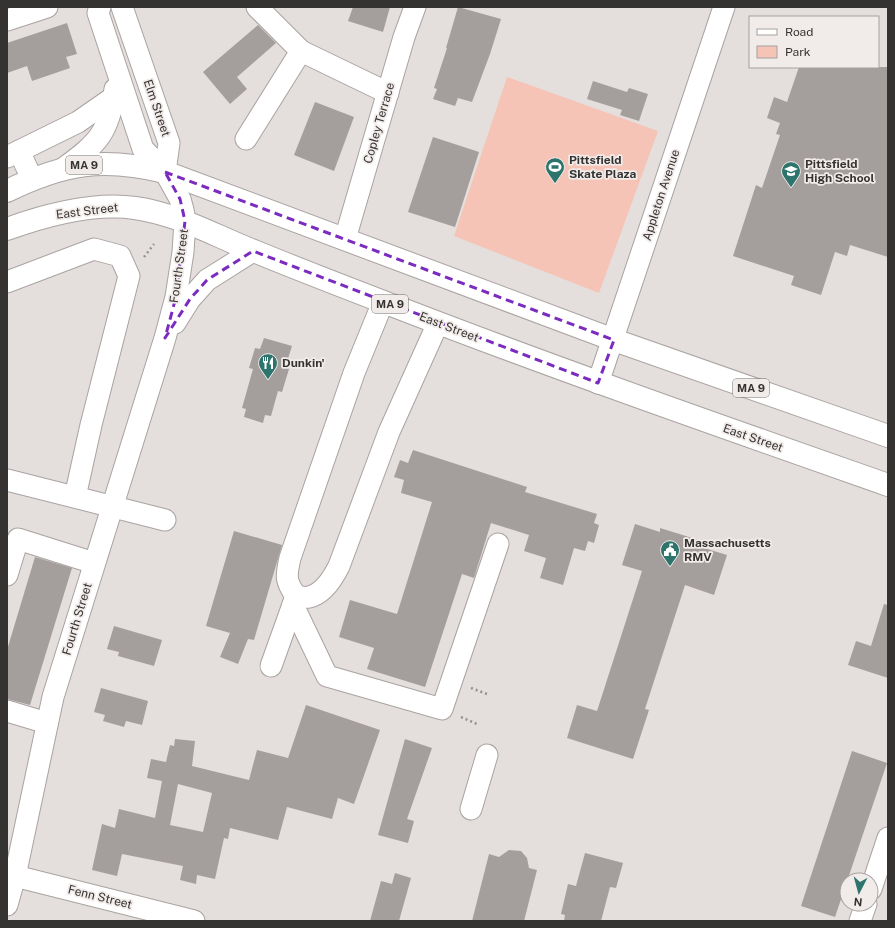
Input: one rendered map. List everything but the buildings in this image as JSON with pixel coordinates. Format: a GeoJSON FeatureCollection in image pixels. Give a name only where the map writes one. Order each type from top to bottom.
{"type":"FeatureCollection","features":[{"type":"Feature","properties":{"kind":"highway","name":"MA 9"},"geometry":{"type":"LineString","coordinates":[[7,191],[64,168],[104,163],[137,166],[165,172],[614,340],[888,436]]}},
{"type":"Feature","properties":{"kind":"highway","name":"East Street"},"geometry":{"type":"LineString","coordinates":[[7,230],[67,212],[119,206],[138,208],[185,221],[253,251],[438,323],[598,383],[888,485]]}},
{"type":"Feature","properties":{"kind":"street"},"geometry":{"type":"LineString","coordinates":[[7,20],[47,7]]}},
{"type":"Feature","properties":{"kind":"street"},"geometry":{"type":"LineString","coordinates":[[100,7],[98,13],[143,149],[165,172]]}},
{"type":"Feature","properties":{"kind":"street","name":"Elm Street"},"geometry":{"type":"LineString","coordinates":[[122,7],[169,143],[165,172]]}},
{"type":"Feature","properties":{"kind":"street"},"geometry":{"type":"LineString","coordinates":[[257,7],[300,51],[388,93]]}},
{"type":"Feature","properties":{"kind":"street","name":"Copley Terrace"},"geometry":{"type":"LineString","coordinates":[[345,239],[415,7]]}},
{"type":"Feature","properties":{"kind":"street","name":"Appleton Avenue"},"geometry":{"type":"LineString","coordinates":[[598,383],[614,340],[724,7]]}},
{"type":"Feature","properties":{"kind":"street"},"geometry":{"type":"LineString","coordinates":[[246,139],[300,51]]}},
{"type":"Feature","properties":{"kind":"street"},"geometry":{"type":"LineString","coordinates":[[64,168],[99,140],[110,118],[118,73]]}},
{"type":"Feature","properties":{"kind":"street"},"geometry":{"type":"LineString","coordinates":[[32,180],[13,154],[78,122],[114,97]]}},
{"type":"Feature","properties":{"kind":"street","name":"Fourth Street"},"geometry":{"type":"LineString","coordinates":[[7,905],[11,875],[53,697],[94,564],[114,506],[176,297],[183,252],[185,221],[180,199],[165,172]]}},
{"type":"Feature","properties":{"kind":"street"},"geometry":{"type":"LineString","coordinates":[[7,282],[94,249],[120,256],[129,276],[91,426],[75,497]]}},
{"type":"Feature","properties":{"kind":"street","name":"Fourth Street"},"geometry":{"type":"LineString","coordinates":[[165,338],[190,299],[207,280],[253,251]]}},
{"type":"Feature","properties":{"kind":"street"},"geometry":{"type":"LineString","coordinates":[[383,302],[354,373],[290,558],[287,583],[327,676],[442,709],[498,544]]}},
{"type":"Feature","properties":{"kind":"street"},"geometry":{"type":"LineString","coordinates":[[294,601],[309,598],[320,591],[332,580],[339,566],[389,432],[438,323]]}},
{"type":"Feature","properties":{"kind":"street"},"geometry":{"type":"LineString","coordinates":[[7,480],[165,520]]}},
{"type":"Feature","properties":{"kind":"street"},"geometry":{"type":"LineString","coordinates":[[7,575],[18,539],[94,564]]}},
{"type":"Feature","properties":{"kind":"street"},"geometry":{"type":"LineString","coordinates":[[272,666],[294,601]]}},
{"type":"Feature","properties":{"kind":"street"},"geometry":{"type":"LineString","coordinates":[[7,711],[47,723]]}},
{"type":"Feature","properties":{"kind":"street"},"geometry":{"type":"LineString","coordinates":[[471,810],[487,755]]}},
{"type":"Feature","properties":{"kind":"street"},"geometry":{"type":"LineString","coordinates":[[877,872],[888,838]]}},
{"type":"Feature","properties":{"kind":"street","name":"Fenn Street"},"geometry":{"type":"LineString","coordinates":[[11,875],[194,921]]}},
{"type":"Feature","properties":{"kind":"highlighted area"},"geometry":{"type":"Polygon","coordinates":[[[165,172],[614,340],[598,383],[253,251],[207,280],[190,299],[165,338],[176,297],[185,221],[180,199],[165,172]]]}},
{"type":"Feature","properties":{"kind":"green space","name":"Pittsfield Skate Plaza"},"geometry":{"type":"Polygon","coordinates":[[[507,77],[658,131],[599,293],[454,236],[507,77]]]}},
{"type":"Feature","properties":{"kind":"place","name":"Pittsfield Skate Plaza"},"geometry":{"type":"Point","coordinates":[555,184]}},
{"type":"Feature","properties":{"kind":"place","name":"Pittsfield High School"},"geometry":{"type":"Point","coordinates":[791,188]}},
{"type":"Feature","properties":{"kind":"place","name":"Dunkin'"},"geometry":{"type":"Point","coordinates":[268,380]}},
{"type":"Feature","properties":{"kind":"place","name":"Massachusetts RMV"},"geometry":{"type":"Point","coordinates":[670,567]}}]}
